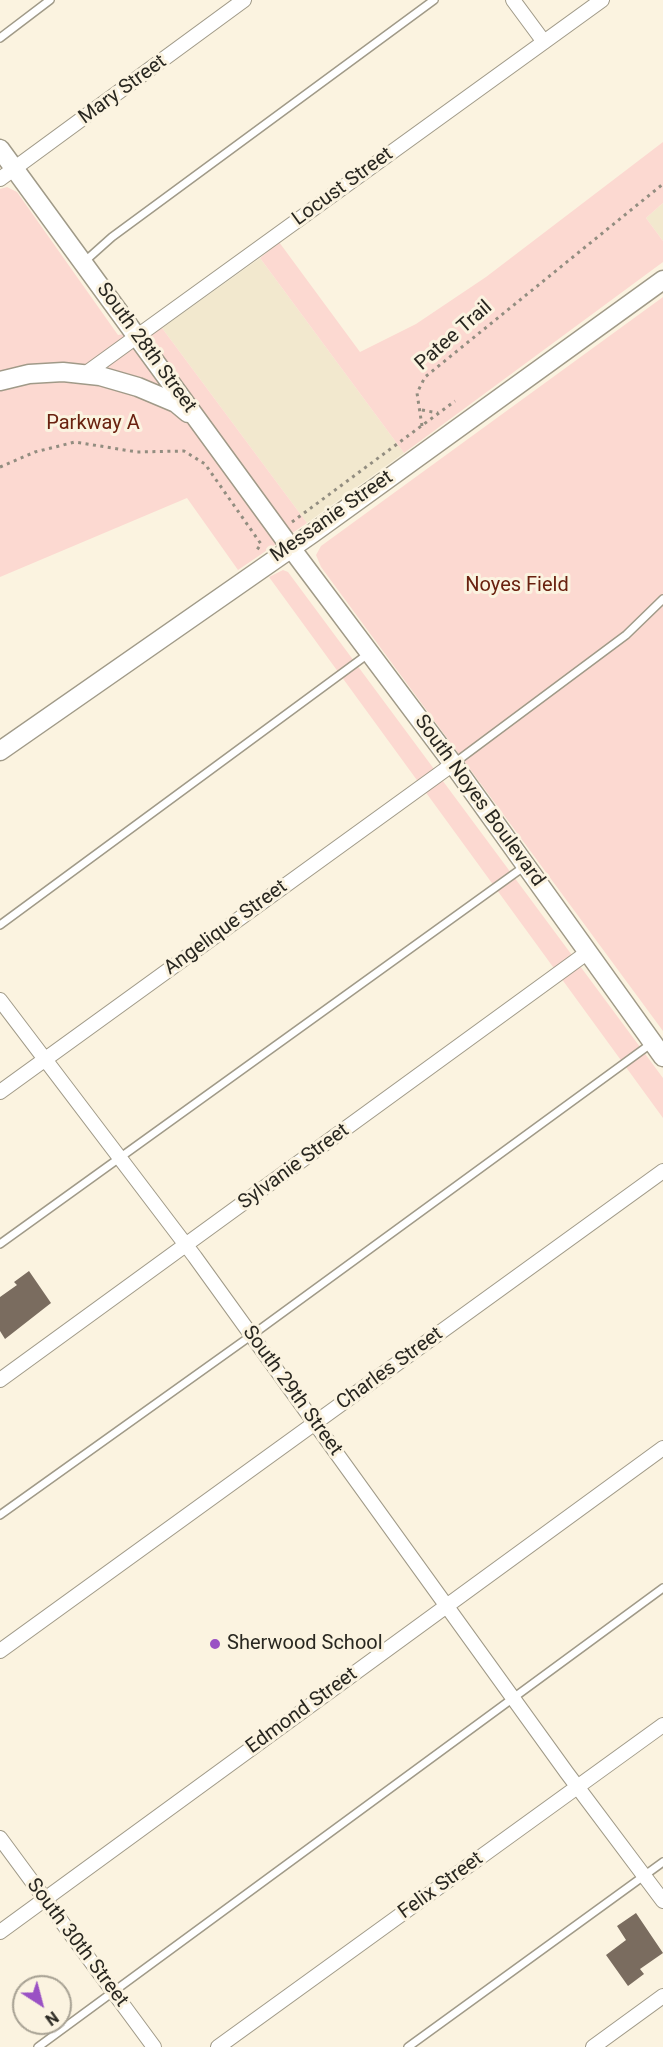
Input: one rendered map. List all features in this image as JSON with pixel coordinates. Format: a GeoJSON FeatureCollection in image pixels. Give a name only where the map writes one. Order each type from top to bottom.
{"type":"FeatureCollection","features":[{"type":"Feature","properties":{"kind":"street","name":"Mary Street"},"geometry":{"type":"LineString","coordinates":[[7,174],[244,0]]}},
{"type":"Feature","properties":{"kind":"street"},"geometry":{"type":"LineString","coordinates":[[513,0],[544,42]]}},
{"type":"Feature","properties":{"kind":"street","name":"Locust Street"},"geometry":{"type":"LineString","coordinates":[[85,374],[602,0]]}},
{"type":"Feature","properties":{"kind":"street","name":"South 28th Street"},"geometry":{"type":"LineString","coordinates":[[0,149],[7,174],[84,262],[291,548]]}},
{"type":"Feature","properties":{"kind":"street","name":"Messanie Street"},"geometry":{"type":"LineString","coordinates":[[0,752],[266,563],[291,548],[663,280]]}},
{"type":"Feature","properties":{"kind":"street"},"geometry":{"type":"LineString","coordinates":[[0,381],[29,374],[63,372],[85,374],[138,387],[176,403],[203,426]]}},
{"type":"Feature","properties":{"kind":"street","name":"South Noyes Boulevard"},"geometry":{"type":"LineString","coordinates":[[291,548],[453,764],[663,1058]]}},
{"type":"Feature","properties":{"kind":"street","name":"Angelique Street"},"geometry":{"type":"LineString","coordinates":[[0,1092],[453,764]]}},
{"type":"Feature","properties":{"kind":"street","name":"Sylvanie Street"},"geometry":{"type":"LineString","coordinates":[[0,1380],[588,952]]}},
{"type":"Feature","properties":{"kind":"street","name":"South 29th Street"},"geometry":{"type":"LineString","coordinates":[[0,1000],[252,1335],[577,1787],[663,1902]]}},
{"type":"Feature","properties":{"kind":"street","name":"Charles Street"},"geometry":{"type":"LineString","coordinates":[[0,1651],[663,1171]]}},
{"type":"Feature","properties":{"kind":"street","name":"Edmond Street"},"geometry":{"type":"LineString","coordinates":[[0,1932],[663,1448]]}},
{"type":"Feature","properties":{"kind":"street","name":"Felix Street"},"geometry":{"type":"LineString","coordinates":[[218,2047],[663,1725]]}},
{"type":"Feature","properties":{"kind":"street","name":"South 30th Street"},"geometry":{"type":"LineString","coordinates":[[0,1838],[154,2047]]}},
{"type":"Feature","properties":{"kind":"street"},"geometry":{"type":"LineString","coordinates":[[593,2047],[663,1996]]}},
{"type":"Feature","properties":{"kind":"lane"},"geometry":{"type":"LineString","coordinates":[[0,38],[50,0]]}},
{"type":"Feature","properties":{"kind":"lane"},"geometry":{"type":"LineString","coordinates":[[84,262],[112,237],[434,0]]}},
{"type":"Feature","properties":{"kind":"lane"},"geometry":{"type":"LineString","coordinates":[[453,764],[626,635],[663,599]]}},
{"type":"Feature","properties":{"kind":"lane"},"geometry":{"type":"LineString","coordinates":[[0,925],[370,652]]}},
{"type":"Feature","properties":{"kind":"lane"},"geometry":{"type":"LineString","coordinates":[[0,1244],[525,866]]}},
{"type":"Feature","properties":{"kind":"lane"},"geometry":{"type":"LineString","coordinates":[[0,1515],[252,1335],[652,1043]]}},
{"type":"Feature","properties":{"kind":"lane"},"geometry":{"type":"LineString","coordinates":[[38,2047],[663,1588]]}},
{"type":"Feature","properties":{"kind":"lane"},"geometry":{"type":"LineString","coordinates":[[408,2047],[663,1862]]}},
{"type":"Feature","properties":{"kind":"path","name":"Patee Trail"},"geometry":{"type":"LineString","coordinates":[[422,426],[422,410],[417,393],[425,377],[663,183]]}},
{"type":"Feature","properties":{"kind":"path"},"geometry":{"type":"LineString","coordinates":[[266,563],[257,550],[261,544],[455,401]]}},
{"type":"Feature","properties":{"kind":"path"},"geometry":{"type":"LineString","coordinates":[[422,410],[439,413]]}},
{"type":"Feature","properties":{"kind":"path"},"geometry":{"type":"LineString","coordinates":[[0,467],[35,452],[75,442],[136,452],[184,451],[205,464],[261,544]]}},
{"type":"Feature","properties":{"kind":"shaded area"},"geometry":{"type":"Polygon","coordinates":[[[663,203],[663,241],[646,218],[663,203]]]}},
{"type":"Feature","properties":{"kind":"shaded area"},"geometry":{"type":"Polygon","coordinates":[[[260,258],[404,453],[307,523],[162,328],[260,258]]]}},
{"type":"Feature","properties":{"kind":"green space"},"geometry":{"type":"Polygon","coordinates":[[[663,142],[663,203],[646,218],[663,241],[663,262],[404,453],[260,258],[279,242],[360,352],[416,324],[486,277],[663,142]]]}},
{"type":"Feature","properties":{"kind":"green space","name":"Parkway A"},"geometry":{"type":"Polygon","coordinates":[[[7,187],[17,192],[118,335],[162,328],[307,523],[238,570],[187,498],[0,577],[0,189],[7,187]]]}},
{"type":"Feature","properties":{"kind":"green space","name":"Noyes Field"},"geometry":{"type":"Polygon","coordinates":[[[663,297],[663,1031],[321,567],[316,555],[321,546],[663,297]]]}},
{"type":"Feature","properties":{"kind":"green space"},"geometry":{"type":"Polygon","coordinates":[[[283,570],[288,572],[663,1078],[663,1118],[269,577],[283,570]]]}},
{"type":"Feature","properties":{"kind":"building"},"geometry":{"type":"Polygon","coordinates":[[[29,1271],[51,1303],[5,1339],[0,1331],[0,1297],[17,1285],[14,1282],[29,1271]]]}},
{"type":"Feature","properties":{"kind":"building"},"geometry":{"type":"Polygon","coordinates":[[[636,1913],[663,1953],[640,1969],[644,1974],[628,1986],[606,1955],[626,1940],[617,1926],[636,1913]]]}},
{"type":"Feature","properties":{"kind":"place","name":"Sherwood School"},"geometry":{"type":"Point","coordinates":[215,1644]}}]}
